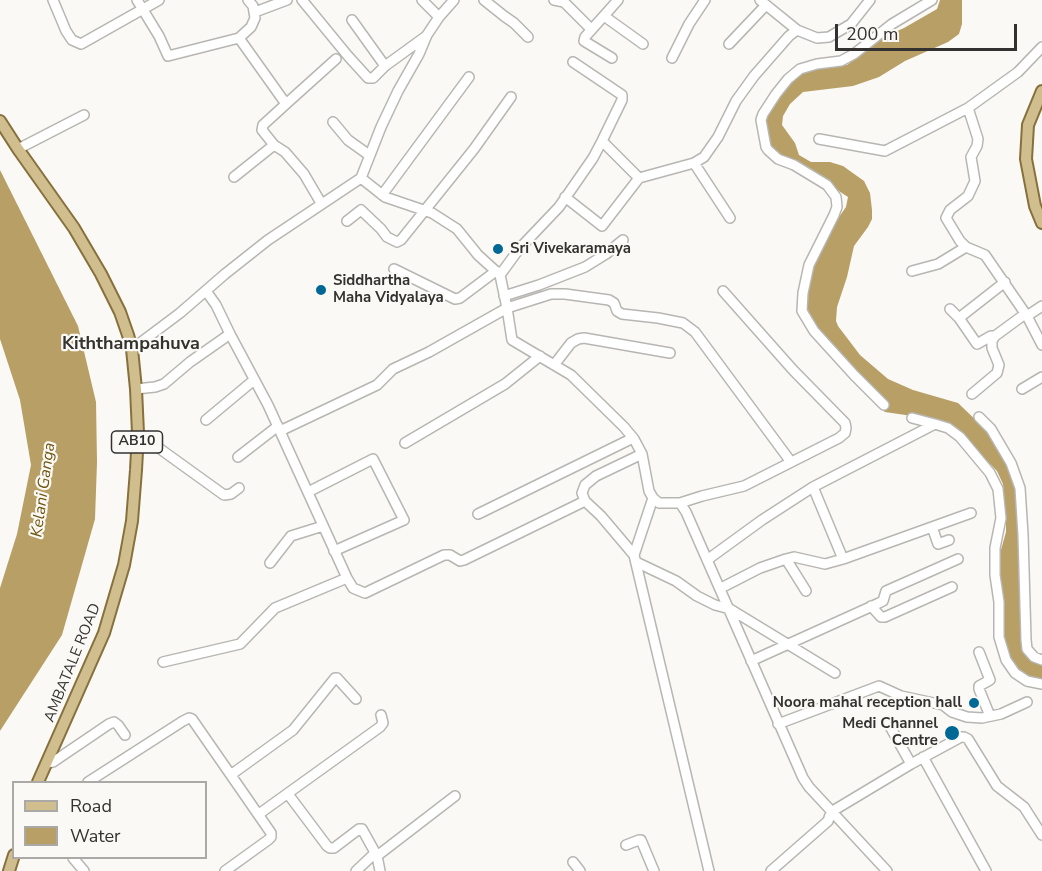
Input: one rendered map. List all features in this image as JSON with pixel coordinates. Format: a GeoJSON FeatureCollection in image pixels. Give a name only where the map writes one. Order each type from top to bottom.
{"type":"FeatureCollection","features":[{"type":"Feature","properties":{"kind":"main road"},"geometry":{"type":"LineString","coordinates":[[1042,91],[1028,125],[1026,159],[1035,206],[1042,223]]}},
{"type":"Feature","properties":{"kind":"main road","name":"AMBATALE ROAD"},"geometry":{"type":"LineString","coordinates":[[0,121],[74,228],[120,312],[132,349],[136,389],[138,433],[132,521],[124,565],[100,643],[39,781]]}},
{"type":"Feature","properties":{"kind":"street"},"geometry":{"type":"LineString","coordinates":[[53,0],[66,31],[72,40],[81,44],[159,0]]}},
{"type":"Feature","properties":{"kind":"street"},"geometry":{"type":"LineString","coordinates":[[137,0],[159,36],[168,56],[239,38],[251,27],[255,18],[255,12],[248,0]]}},
{"type":"Feature","properties":{"kind":"street"},"geometry":{"type":"LineString","coordinates":[[302,0],[368,78],[373,78],[385,66],[427,35]]}},
{"type":"Feature","properties":{"kind":"street"},"geometry":{"type":"LineString","coordinates":[[422,0],[439,17]]}},
{"type":"Feature","properties":{"kind":"street"},"geometry":{"type":"LineString","coordinates":[[132,349],[268,240],[361,178],[398,91],[427,35],[454,0]]}},
{"type":"Feature","properties":{"kind":"street"},"geometry":{"type":"LineString","coordinates":[[484,0],[528,37]]}},
{"type":"Feature","properties":{"kind":"street"},"geometry":{"type":"LineString","coordinates":[[554,0],[564,2],[591,29]]}},
{"type":"Feature","properties":{"kind":"street"},"geometry":{"type":"LineString","coordinates":[[612,58],[584,42],[585,36],[618,0]]}},
{"type":"Feature","properties":{"kind":"street"},"geometry":{"type":"LineString","coordinates":[[672,58],[689,24],[705,0]]}},
{"type":"Feature","properties":{"kind":"street"},"geometry":{"type":"LineString","coordinates":[[729,44],[763,2],[797,30],[817,38],[830,37],[851,24],[870,0]]}},
{"type":"Feature","properties":{"kind":"street"},"geometry":{"type":"LineString","coordinates":[[884,405],[814,331],[802,311],[809,265],[837,207],[837,197],[827,186],[794,165],[778,159],[768,150],[761,120],[776,94],[800,69],[841,61],[854,54],[892,24],[932,0]]}},
{"type":"Feature","properties":{"kind":"street"},"geometry":{"type":"LineString","coordinates":[[255,12],[281,1]]}},
{"type":"Feature","properties":{"kind":"street"},"geometry":{"type":"LineString","coordinates":[[604,16],[643,44]]}},
{"type":"Feature","properties":{"kind":"street"},"geometry":{"type":"LineString","coordinates":[[352,20],[385,66]]}},
{"type":"Feature","properties":{"kind":"street"},"geometry":{"type":"LineString","coordinates":[[565,196],[602,226],[639,178],[694,164],[704,157],[718,136],[736,100],[754,76],[797,30]]}},
{"type":"Feature","properties":{"kind":"street"},"geometry":{"type":"LineString","coordinates":[[239,38],[286,104]]}},
{"type":"Feature","properties":{"kind":"street"},"geometry":{"type":"LineString","coordinates":[[819,138],[885,151],[968,108],[1018,72],[1042,46]]}},
{"type":"Feature","properties":{"kind":"street"},"geometry":{"type":"LineString","coordinates":[[321,203],[304,174],[262,130],[263,125],[336,59]]}},
{"type":"Feature","properties":{"kind":"street"},"geometry":{"type":"LineString","coordinates":[[394,269],[455,300],[498,273],[559,207],[593,158],[622,100],[622,95],[573,62]]}},
{"type":"Feature","properties":{"kind":"street"},"geometry":{"type":"LineString","coordinates":[[382,195],[469,77]]}},
{"type":"Feature","properties":{"kind":"street"},"geometry":{"type":"LineString","coordinates":[[347,221],[361,210],[387,237],[397,242],[401,240],[474,150],[511,97]]}},
{"type":"Feature","properties":{"kind":"street"},"geometry":{"type":"LineString","coordinates":[[968,108],[978,139],[971,157],[975,181],[968,196],[950,210],[945,218],[966,247],[985,255],[1026,315],[1042,345]]}},
{"type":"Feature","properties":{"kind":"street"},"geometry":{"type":"LineString","coordinates":[[18,149],[84,116]]}},
{"type":"Feature","properties":{"kind":"street"},"geometry":{"type":"LineString","coordinates":[[333,122],[348,140],[369,155]]}},
{"type":"Feature","properties":{"kind":"street"},"geometry":{"type":"LineString","coordinates":[[602,141],[639,178]]}},
{"type":"Feature","properties":{"kind":"street"},"geometry":{"type":"LineString","coordinates":[[234,177],[274,145]]}},
{"type":"Feature","properties":{"kind":"street"},"geometry":{"type":"LineString","coordinates":[[694,164],[730,218]]}},
{"type":"Feature","properties":{"kind":"street"},"geometry":{"type":"LineString","coordinates":[[361,178],[382,195],[425,211],[457,229],[478,255],[498,273],[512,340],[571,375],[624,427],[642,454],[649,491],[658,503],[680,503],[744,486],[845,433],[844,423],[723,291]]}},
{"type":"Feature","properties":{"kind":"street"},"geometry":{"type":"LineString","coordinates":[[504,296],[585,267],[623,240]]}},
{"type":"Feature","properties":{"kind":"street"},"geometry":{"type":"LineString","coordinates":[[912,271],[938,264],[966,247]]}},
{"type":"Feature","properties":{"kind":"street"},"geometry":{"type":"LineString","coordinates":[[959,318],[1005,282]]}},
{"type":"Feature","properties":{"kind":"street"},"geometry":{"type":"LineString","coordinates":[[206,291],[216,305],[268,405],[353,588],[365,593],[444,555],[450,555],[460,561],[464,560],[585,501]]}},
{"type":"Feature","properties":{"kind":"street"},"geometry":{"type":"LineString","coordinates":[[238,457],[279,429],[377,385],[393,369],[429,352],[507,308],[551,294],[565,294],[609,300],[622,314],[682,323],[695,332],[791,462]]}},
{"type":"Feature","properties":{"kind":"street"},"geometry":{"type":"LineString","coordinates":[[972,394],[997,373],[999,365],[992,348],[995,336],[1042,306]]}},
{"type":"Feature","properties":{"kind":"street"},"geometry":{"type":"LineString","coordinates":[[950,309],[977,344],[990,336],[995,336]]}},
{"type":"Feature","properties":{"kind":"street"},"geometry":{"type":"LineString","coordinates":[[136,389],[164,384],[190,362],[230,334]]}},
{"type":"Feature","properties":{"kind":"street"},"geometry":{"type":"LineString","coordinates":[[554,365],[571,343],[584,338],[670,353]]}},
{"type":"Feature","properties":{"kind":"street"},"geometry":{"type":"LineString","coordinates":[[405,443],[505,384],[540,356]]}},
{"type":"Feature","properties":{"kind":"street"},"geometry":{"type":"LineString","coordinates":[[1022,389],[1042,377]]}},
{"type":"Feature","properties":{"kind":"street"},"geometry":{"type":"LineString","coordinates":[[206,420],[254,380]]}},
{"type":"Feature","properties":{"kind":"street"},"geometry":{"type":"LineString","coordinates":[[979,417],[991,429],[1011,463],[1020,488],[1027,649],[1034,657],[1042,660]]}},
{"type":"Feature","properties":{"kind":"street"},"geometry":{"type":"LineString","coordinates":[[912,418],[948,428],[960,437],[990,472],[998,489],[1001,518],[995,548],[999,637],[1006,660],[1015,673],[1027,681],[1042,684]]}},
{"type":"Feature","properties":{"kind":"street"},"geometry":{"type":"LineString","coordinates":[[707,560],[813,487],[935,424]]}},
{"type":"Feature","properties":{"kind":"street"},"geometry":{"type":"LineString","coordinates":[[138,433],[224,495],[231,494],[239,488]]}},
{"type":"Feature","properties":{"kind":"street"},"geometry":{"type":"LineString","coordinates":[[478,514],[633,438]]}},
{"type":"Feature","properties":{"kind":"street"},"geometry":{"type":"LineString","coordinates":[[642,454],[596,476],[585,484],[582,493],[585,501],[601,516],[635,559],[676,581],[697,596],[730,609],[835,673]]}},
{"type":"Feature","properties":{"kind":"street"},"geometry":{"type":"LineString","coordinates":[[308,492],[373,459],[404,520],[334,551]]}},
{"type":"Feature","properties":{"kind":"street"},"geometry":{"type":"LineString","coordinates":[[813,487],[843,559]]}},
{"type":"Feature","properties":{"kind":"street"},"geometry":{"type":"LineString","coordinates":[[653,498],[635,559],[708,871]]}},
{"type":"Feature","properties":{"kind":"street"},"geometry":{"type":"LineString","coordinates":[[680,503],[687,512],[778,724],[809,788],[887,871]]}},
{"type":"Feature","properties":{"kind":"street"},"geometry":{"type":"LineString","coordinates":[[721,588],[760,568],[786,559],[795,557],[825,564],[971,513]]}},
{"type":"Feature","properties":{"kind":"street"},"geometry":{"type":"LineString","coordinates":[[270,563],[291,536],[323,526]]}},
{"type":"Feature","properties":{"kind":"street"},"geometry":{"type":"LineString","coordinates":[[932,527],[935,545],[949,540]]}},
{"type":"Feature","properties":{"kind":"street"},"geometry":{"type":"LineString","coordinates":[[786,559],[806,591]]}},
{"type":"Feature","properties":{"kind":"street"},"geometry":{"type":"LineString","coordinates":[[751,661],[883,601],[886,591],[958,560]]}},
{"type":"Feature","properties":{"kind":"street"},"geometry":{"type":"LineString","coordinates":[[163,662],[240,644],[275,608],[347,578]]}},
{"type":"Feature","properties":{"kind":"street"},"geometry":{"type":"LineString","coordinates":[[872,606],[881,617],[885,617],[952,587]]}},
{"type":"Feature","properties":{"kind":"street"},"geometry":{"type":"LineString","coordinates":[[979,652],[990,680],[979,686],[985,717]]}},
{"type":"Feature","properties":{"kind":"street"},"geometry":{"type":"LineString","coordinates":[[232,774],[292,730],[335,678],[356,699]]}},
{"type":"Feature","properties":{"kind":"street"},"geometry":{"type":"LineString","coordinates":[[778,724],[879,686],[901,696],[943,705],[952,712],[968,717],[985,717]]}},
{"type":"Feature","properties":{"kind":"street"},"geometry":{"type":"LineString","coordinates":[[964,737],[970,722],[1001,714],[1027,702]]}},
{"type":"Feature","properties":{"kind":"street"},"geometry":{"type":"LineString","coordinates":[[259,814],[380,727],[383,723],[381,715]]}},
{"type":"Feature","properties":{"kind":"street"},"geometry":{"type":"LineString","coordinates":[[91,781],[189,718],[195,721],[271,833],[268,840],[225,871]]}},
{"type":"Feature","properties":{"kind":"street"},"geometry":{"type":"LineString","coordinates":[[887,721],[910,764]]}},
{"type":"Feature","properties":{"kind":"street"},"geometry":{"type":"LineString","coordinates":[[47,763],[53,762],[114,722],[125,735]]}},
{"type":"Feature","properties":{"kind":"street"},"geometry":{"type":"LineString","coordinates":[[771,871],[828,821],[831,812],[910,764],[961,737],[968,739],[997,786],[1024,807],[1042,835]]}},
{"type":"Feature","properties":{"kind":"street"},"geometry":{"type":"LineString","coordinates":[[923,757],[986,871]]}},
{"type":"Feature","properties":{"kind":"street"},"geometry":{"type":"LineString","coordinates":[[288,794],[330,848],[334,848],[361,828],[376,855],[380,871]]}},
{"type":"Feature","properties":{"kind":"street"},"geometry":{"type":"LineString","coordinates":[[356,871],[455,796]]}},
{"type":"Feature","properties":{"kind":"street"},"geometry":{"type":"LineString","coordinates":[[626,845],[641,840],[654,871]]}},
{"type":"Feature","properties":{"kind":"street"},"geometry":{"type":"LineString","coordinates":[[74,859],[84,871]]}},
{"type":"Feature","properties":{"kind":"street"},"geometry":{"type":"LineString","coordinates":[[573,862],[580,871]]}},
{"type":"Feature","properties":{"kind":"water"},"geometry":{"type":"Polygon","coordinates":[[[940,0],[962,0],[962,24],[959,34],[948,42],[905,61],[879,77],[853,86],[803,92],[790,104],[783,116],[782,125],[795,143],[799,155],[811,162],[830,162],[843,166],[864,181],[870,193],[872,219],[854,246],[837,307],[838,326],[860,355],[888,379],[913,390],[958,403],[1001,447],[1015,477],[1020,503],[1024,649],[1042,662],[1042,682],[1017,672],[1004,652],[997,564],[1006,532],[1006,522],[1003,484],[997,471],[948,426],[912,416],[885,412],[878,406],[838,352],[814,328],[806,300],[807,285],[821,243],[846,207],[848,197],[775,155],[767,137],[764,114],[782,88],[801,72],[818,67],[847,65],[858,57],[870,43],[904,28],[937,9],[940,0]]]}},
{"type":"Feature","properties":{"kind":"water","name":"Kelani Ganga"},"geometry":{"type":"Polygon","coordinates":[[[0,170],[78,326],[96,402],[97,462],[95,519],[62,635],[0,731],[0,588],[17,534],[31,465],[20,400],[0,339],[0,170]]]}},
{"type":"Feature","properties":{"kind":"place","name":"Sri Vivekaramaya"},"geometry":{"type":"Point","coordinates":[498,249]}},
{"type":"Feature","properties":{"kind":"place","name":"Siddhartha Maha Vidyalaya"},"geometry":{"type":"Point","coordinates":[321,290]}},
{"type":"Feature","properties":{"kind":"place","name":"Noora mahal reception hall"},"geometry":{"type":"Point","coordinates":[974,703]}},
{"type":"Feature","properties":{"kind":"place","name":"Medi Channel Centre"},"geometry":{"type":"Point","coordinates":[952,733]}},
{"type":"Feature","properties":{"kind":"district","name":"Kiththampahuva"},"geometry":{"type":"Point","coordinates":[131,345]}}]}
